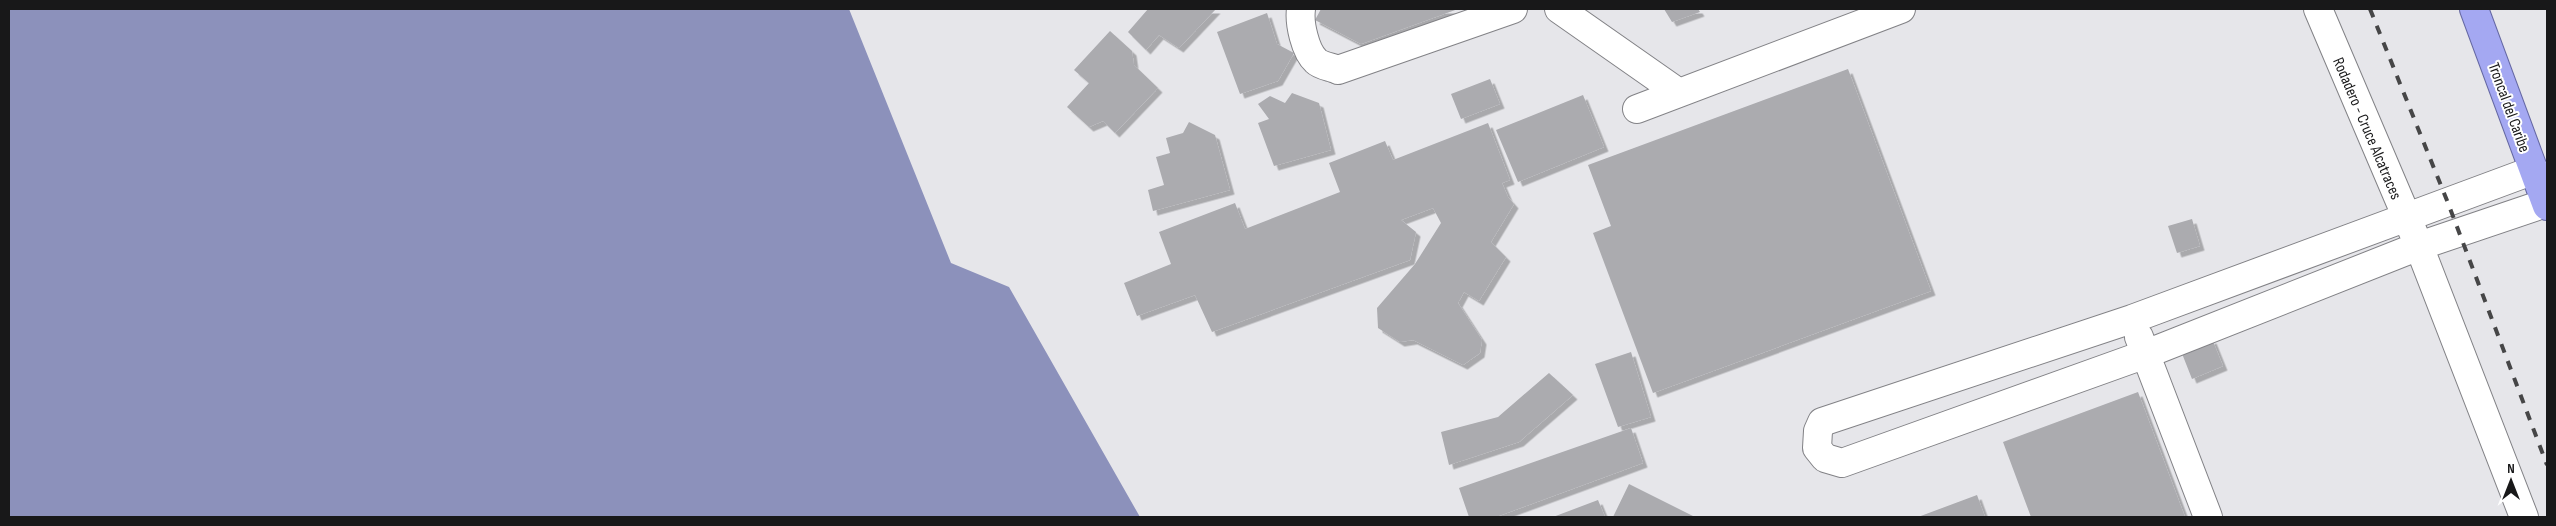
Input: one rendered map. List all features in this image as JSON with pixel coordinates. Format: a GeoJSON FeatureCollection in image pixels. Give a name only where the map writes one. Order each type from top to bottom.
{"type":"FeatureCollection","features":[{"type":"Feature","properties":{"kind":"highway","name":"Troncal del Caribe"},"geometry":{"type":"LineString","coordinates":[[2474,9],[2547,204]]}},
{"type":"Feature","properties":{"kind":"street"},"geometry":{"type":"LineString","coordinates":[[1301,9],[1300,17],[1309,51],[1317,62],[1338,70],[1513,9]]}},
{"type":"Feature","properties":{"kind":"street"},"geometry":{"type":"LineString","coordinates":[[1559,9],[1679,93]]}},
{"type":"Feature","properties":{"kind":"street"},"geometry":{"type":"LineString","coordinates":[[1637,109],[1901,9]]}},
{"type":"Feature","properties":{"kind":"street","name":"Rodadero - Cruce Alcatraces"},"geometry":{"type":"LineString","coordinates":[[2318,9],[2419,246],[2524,517]]}},
{"type":"Feature","properties":{"kind":"street"},"geometry":{"type":"LineString","coordinates":[[2534,170],[2132,319],[1822,422],[1818,431],[1817,448],[1825,458],[1842,463],[2146,354],[2419,246],[2547,204]]}},
{"type":"Feature","properties":{"kind":"street"},"geometry":{"type":"LineString","coordinates":[[2132,319],[2208,517]]}},
{"type":"Feature","properties":{"kind":"water"},"geometry":{"type":"Polygon","coordinates":[[[9,9],[849,9],[951,263],[1009,287],[1140,517],[9,517],[9,9]]]}},
{"type":"Feature","properties":{"kind":"building"},"geometry":{"type":"Polygon","coordinates":[[[1148,9],[1216,9],[1179,48],[1159,35],[1146,50],[1128,32],[1148,9]]]}},
{"type":"Feature","properties":{"kind":"building"},"geometry":{"type":"Polygon","coordinates":[[[1321,9],[1458,9],[1361,44],[1315,20],[1321,9]]]}},
{"type":"Feature","properties":{"kind":"building"},"geometry":{"type":"Polygon","coordinates":[[[1664,9],[1698,9],[1700,12],[1672,22],[1664,9]]]}},
{"type":"Feature","properties":{"kind":"building"},"geometry":{"type":"Polygon","coordinates":[[[1267,13],[1277,44],[1294,53],[1278,81],[1240,94],[1217,32],[1267,13]]]}},
{"type":"Feature","properties":{"kind":"building"},"geometry":{"type":"Polygon","coordinates":[[[1110,31],[1132,51],[1134,65],[1158,88],[1115,133],[1103,121],[1089,127],[1067,107],[1089,83],[1074,70],[1110,31]]]}},
{"type":"Feature","properties":{"kind":"building"},"geometry":{"type":"Polygon","coordinates":[[[1848,69],[1931,291],[1653,393],[1593,233],[1611,226],[1588,165],[1848,69]]]}},
{"type":"Feature","properties":{"kind":"building"},"geometry":{"type":"Polygon","coordinates":[[[1490,79],[1500,104],[1461,119],[1451,94],[1490,79]]]}},
{"type":"Feature","properties":{"kind":"building"},"geometry":{"type":"Polygon","coordinates":[[[1292,93],[1319,103],[1331,150],[1274,166],[1258,123],[1269,119],[1258,104],[1270,96],[1285,103],[1292,93]]]}},
{"type":"Feature","properties":{"kind":"building"},"geometry":{"type":"Polygon","coordinates":[[[1583,95],[1604,147],[1518,182],[1496,130],[1583,95]]]}},
{"type":"Feature","properties":{"kind":"building"},"geometry":{"type":"Polygon","coordinates":[[[1189,122],[1215,135],[1230,190],[1153,211],[1148,190],[1164,185],[1156,157],[1170,153],[1166,138],[1183,133],[1189,122]]]}},
{"type":"Feature","properties":{"kind":"building"},"geometry":{"type":"Polygon","coordinates":[[[1488,123],[1510,180],[1502,183],[1508,197],[1514,204],[1491,242],[1506,257],[1479,301],[1464,292],[1458,303],[1482,340],[1480,353],[1463,365],[1413,340],[1400,342],[1378,328],[1377,308],[1415,264],[1441,223],[1433,208],[1401,220],[1416,232],[1410,260],[1212,332],[1195,295],[1137,316],[1124,283],[1171,264],[1159,232],[1235,203],[1245,229],[1340,192],[1329,163],[1385,141],[1393,160],[1488,123]]]}},
{"type":"Feature","properties":{"kind":"building"},"geometry":{"type":"Polygon","coordinates":[[[2192,219],[2200,246],[2177,253],[2168,226],[2192,219]]]}},
{"type":"Feature","properties":{"kind":"building"},"geometry":{"type":"Polygon","coordinates":[[[2212,339],[2223,366],[2192,379],[2181,351],[2212,339]]]}},
{"type":"Feature","properties":{"kind":"building"},"geometry":{"type":"Polygon","coordinates":[[[1631,352],[1651,417],[1618,427],[1595,364],[1631,352]]]}},
{"type":"Feature","properties":{"kind":"building"},"geometry":{"type":"Polygon","coordinates":[[[1549,373],[1573,395],[1519,442],[1449,465],[1441,432],[1498,417],[1549,373]]]}},
{"type":"Feature","properties":{"kind":"building"},"geometry":{"type":"Polygon","coordinates":[[[2138,392],[2185,517],[2031,517],[2003,442],[2138,392]]]}},
{"type":"Feature","properties":{"kind":"building"},"geometry":{"type":"Polygon","coordinates":[[[1631,428],[1643,463],[1496,517],[1469,517],[1459,488],[1631,428]]]}},
{"type":"Feature","properties":{"kind":"building"},"geometry":{"type":"Polygon","coordinates":[[[1629,484],[1693,516],[1613,517],[1629,484]]]}},
{"type":"Feature","properties":{"kind":"building"},"geometry":{"type":"Polygon","coordinates":[[[1977,495],[1985,517],[1918,517],[1977,495]]]}},
{"type":"Feature","properties":{"kind":"building"},"geometry":{"type":"Polygon","coordinates":[[[1598,500],[1605,517],[1553,517],[1598,500]]]}},
{"type":"Feature","properties":{"kind":"railway"},"geometry":{"type":"LineString","coordinates":[[2370,9],[2448,203],[2547,465]]}}]}
